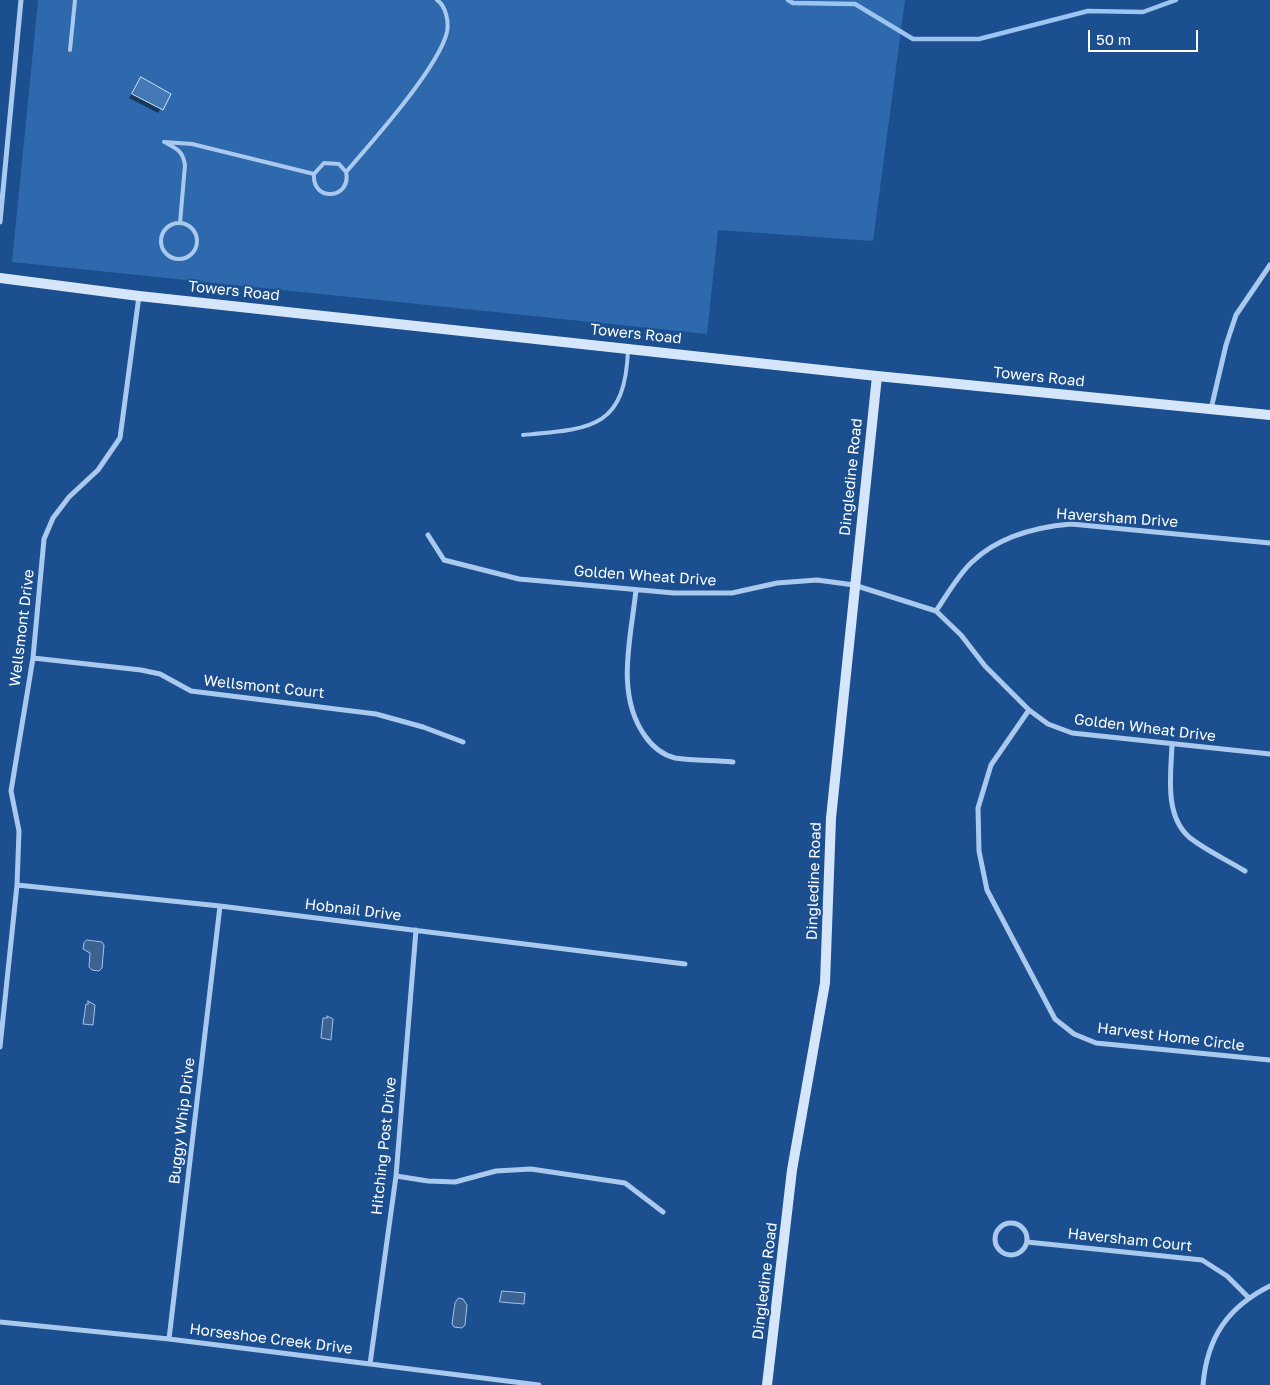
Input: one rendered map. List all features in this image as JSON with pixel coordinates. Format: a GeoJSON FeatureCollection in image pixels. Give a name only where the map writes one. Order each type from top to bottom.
{"type":"FeatureCollection","features":[{"type":"Feature","properties":{"kind":"main road","name":"Towers Road"},"geometry":{"type":"LineString","coordinates":[[0,278],[139,296],[877,376],[1270,415]]}},
{"type":"Feature","properties":{"kind":"main road","name":"Dingledine Road"},"geometry":{"type":"LineString","coordinates":[[767,1385],[792,1170],[825,983],[831,818],[877,376]]}},
{"type":"Feature","properties":{"kind":"street"},"geometry":{"type":"LineString","coordinates":[[0,222],[20,0]]}},
{"type":"Feature","properties":{"kind":"street"},"geometry":{"type":"LineString","coordinates":[[1211,409],[1230,330],[1236,315],[1270,265]]}},
{"type":"Feature","properties":{"kind":"street","name":"Wellsmont Drive"},"geometry":{"type":"LineString","coordinates":[[0,1047],[17,885],[19,831],[11,790],[33,658],[44,539],[54,518],[70,496],[98,470],[120,438],[139,296]]}},
{"type":"Feature","properties":{"kind":"street","name":"Haversham Drive"},"geometry":{"type":"LineString","coordinates":[[936,611],[972,562],[1018,533],[1045,526],[1071,524],[1270,543]]}},
{"type":"Feature","properties":{"kind":"street","name":"Golden Wheat Drive"},"geometry":{"type":"LineString","coordinates":[[428,535],[444,560],[519,579],[636,590],[710,594],[732,593],[777,583],[817,580],[854,585],[936,611],[961,635],[985,666],[1028,710],[1048,724],[1072,733],[1270,754]]}},
{"type":"Feature","properties":{"kind":"street"},"geometry":{"type":"LineString","coordinates":[[636,590],[627,692],[637,725],[649,742],[660,752],[674,758],[733,762]]}},
{"type":"Feature","properties":{"kind":"street","name":"Wellsmont Court"},"geometry":{"type":"LineString","coordinates":[[33,658],[141,670],[160,674],[191,691],[376,714],[423,727],[463,742]]}},
{"type":"Feature","properties":{"kind":"street","name":"Harvest Home Circle"},"geometry":{"type":"LineString","coordinates":[[1028,710],[991,765],[978,808],[978,851],[987,890],[1055,1019],[1074,1034],[1096,1043],[1270,1060]]}},
{"type":"Feature","properties":{"kind":"street"},"geometry":{"type":"LineString","coordinates":[[1172,744],[1170,792],[1175,817],[1188,836],[1245,871]]}},
{"type":"Feature","properties":{"kind":"street","name":"Hobnail Drive"},"geometry":{"type":"LineString","coordinates":[[17,885],[220,906],[684,964]]}},
{"type":"Feature","properties":{"kind":"street","name":"Buggy Whip Drive"},"geometry":{"type":"LineString","coordinates":[[170,1339],[220,906]]}},
{"type":"Feature","properties":{"kind":"street","name":"Hitching Post Drive"},"geometry":{"type":"LineString","coordinates":[[370,1364],[396,1176],[416,930]]}},
{"type":"Feature","properties":{"kind":"street"},"geometry":{"type":"LineString","coordinates":[[396,1176],[428,1181],[455,1182],[496,1171],[531,1169],[625,1183],[663,1212]]}},
{"type":"Feature","properties":{"kind":"street"},"geometry":{"type":"LineString","coordinates":[[1011,1223],[1024,1230],[1026,1242],[1020,1252],[1011,1255],[1000,1251],[997,1247],[995,1236],[1001,1227],[1011,1223]]}},
{"type":"Feature","properties":{"kind":"street","name":"Haversham Court"},"geometry":{"type":"LineString","coordinates":[[1026,1242],[1202,1260],[1226,1276],[1248,1297]]}},
{"type":"Feature","properties":{"kind":"street"},"geometry":{"type":"LineString","coordinates":[[1203,1385],[1205,1369],[1217,1333],[1230,1314],[1248,1297],[1270,1286]]}},
{"type":"Feature","properties":{"kind":"street","name":"Horseshoe Creek Drive"},"geometry":{"type":"LineString","coordinates":[[0,1322],[170,1339],[539,1385]]}},
{"type":"Feature","properties":{"kind":"lane"},"geometry":{"type":"LineString","coordinates":[[70,50],[75,0]]}},
{"type":"Feature","properties":{"kind":"lane"},"geometry":{"type":"LineString","coordinates":[[346,172],[339,164],[329,161],[320,165],[314,174],[315,185],[323,193],[334,194],[339,192],[346,183],[346,172],[423,76],[440,50],[448,30],[446,14],[441,2],[437,0]]}},
{"type":"Feature","properties":{"kind":"lane"},"geometry":{"type":"LineString","coordinates":[[180,223],[185,165],[183,156],[178,149],[164,142],[192,144],[314,174]]}},
{"type":"Feature","properties":{"kind":"lane"},"geometry":{"type":"LineString","coordinates":[[180,223],[191,227],[197,237],[197,243],[192,254],[176,260],[170,258],[162,249],[161,236],[168,226],[180,223]]}},
{"type":"Feature","properties":{"kind":"lane"},"geometry":{"type":"LineString","coordinates":[[523,434],[582,428],[595,424],[609,414],[620,399],[624,384],[628,348]]}},
{"type":"Feature","properties":{"kind":"shaded area"},"geometry":{"type":"Polygon","coordinates":[[[38,0],[905,0],[873,241],[718,230],[707,334],[12,262],[38,0]]]}},
{"type":"Feature","properties":{"kind":"shaded area"},"geometry":{"type":"Polygon","coordinates":[[[87,940],[102,942],[104,945],[102,968],[99,971],[92,970],[89,967],[90,953],[83,949],[84,943],[87,940]]]}},
{"type":"Feature","properties":{"kind":"shaded area"},"geometry":{"type":"Polygon","coordinates":[[[88,1001],[95,1005],[93,1025],[83,1024],[88,1001]]]}},
{"type":"Feature","properties":{"kind":"shaded area"},"geometry":{"type":"Polygon","coordinates":[[[327,1016],[333,1019],[331,1040],[321,1038],[323,1018],[327,1018],[327,1016]]]}},
{"type":"Feature","properties":{"kind":"shaded area"},"geometry":{"type":"Polygon","coordinates":[[[502,1291],[525,1293],[524,1304],[500,1302],[502,1291]]]}},
{"type":"Feature","properties":{"kind":"shaded area"},"geometry":{"type":"Polygon","coordinates":[[[459,1298],[463,1299],[467,1305],[465,1325],[462,1328],[454,1327],[452,1324],[455,1303],[459,1298]]]}},
{"type":"Feature","properties":{"kind":"building"},"geometry":{"type":"Polygon","coordinates":[[[141,77],[171,94],[163,110],[132,94],[141,77]]]}},
{"type":"Feature","properties":{"kind":"waterway"},"geometry":{"type":"LineString","coordinates":[[788,0],[793,3],[855,4],[913,39],[979,39],[1088,11],[1143,12],[1176,0]]}}]}
